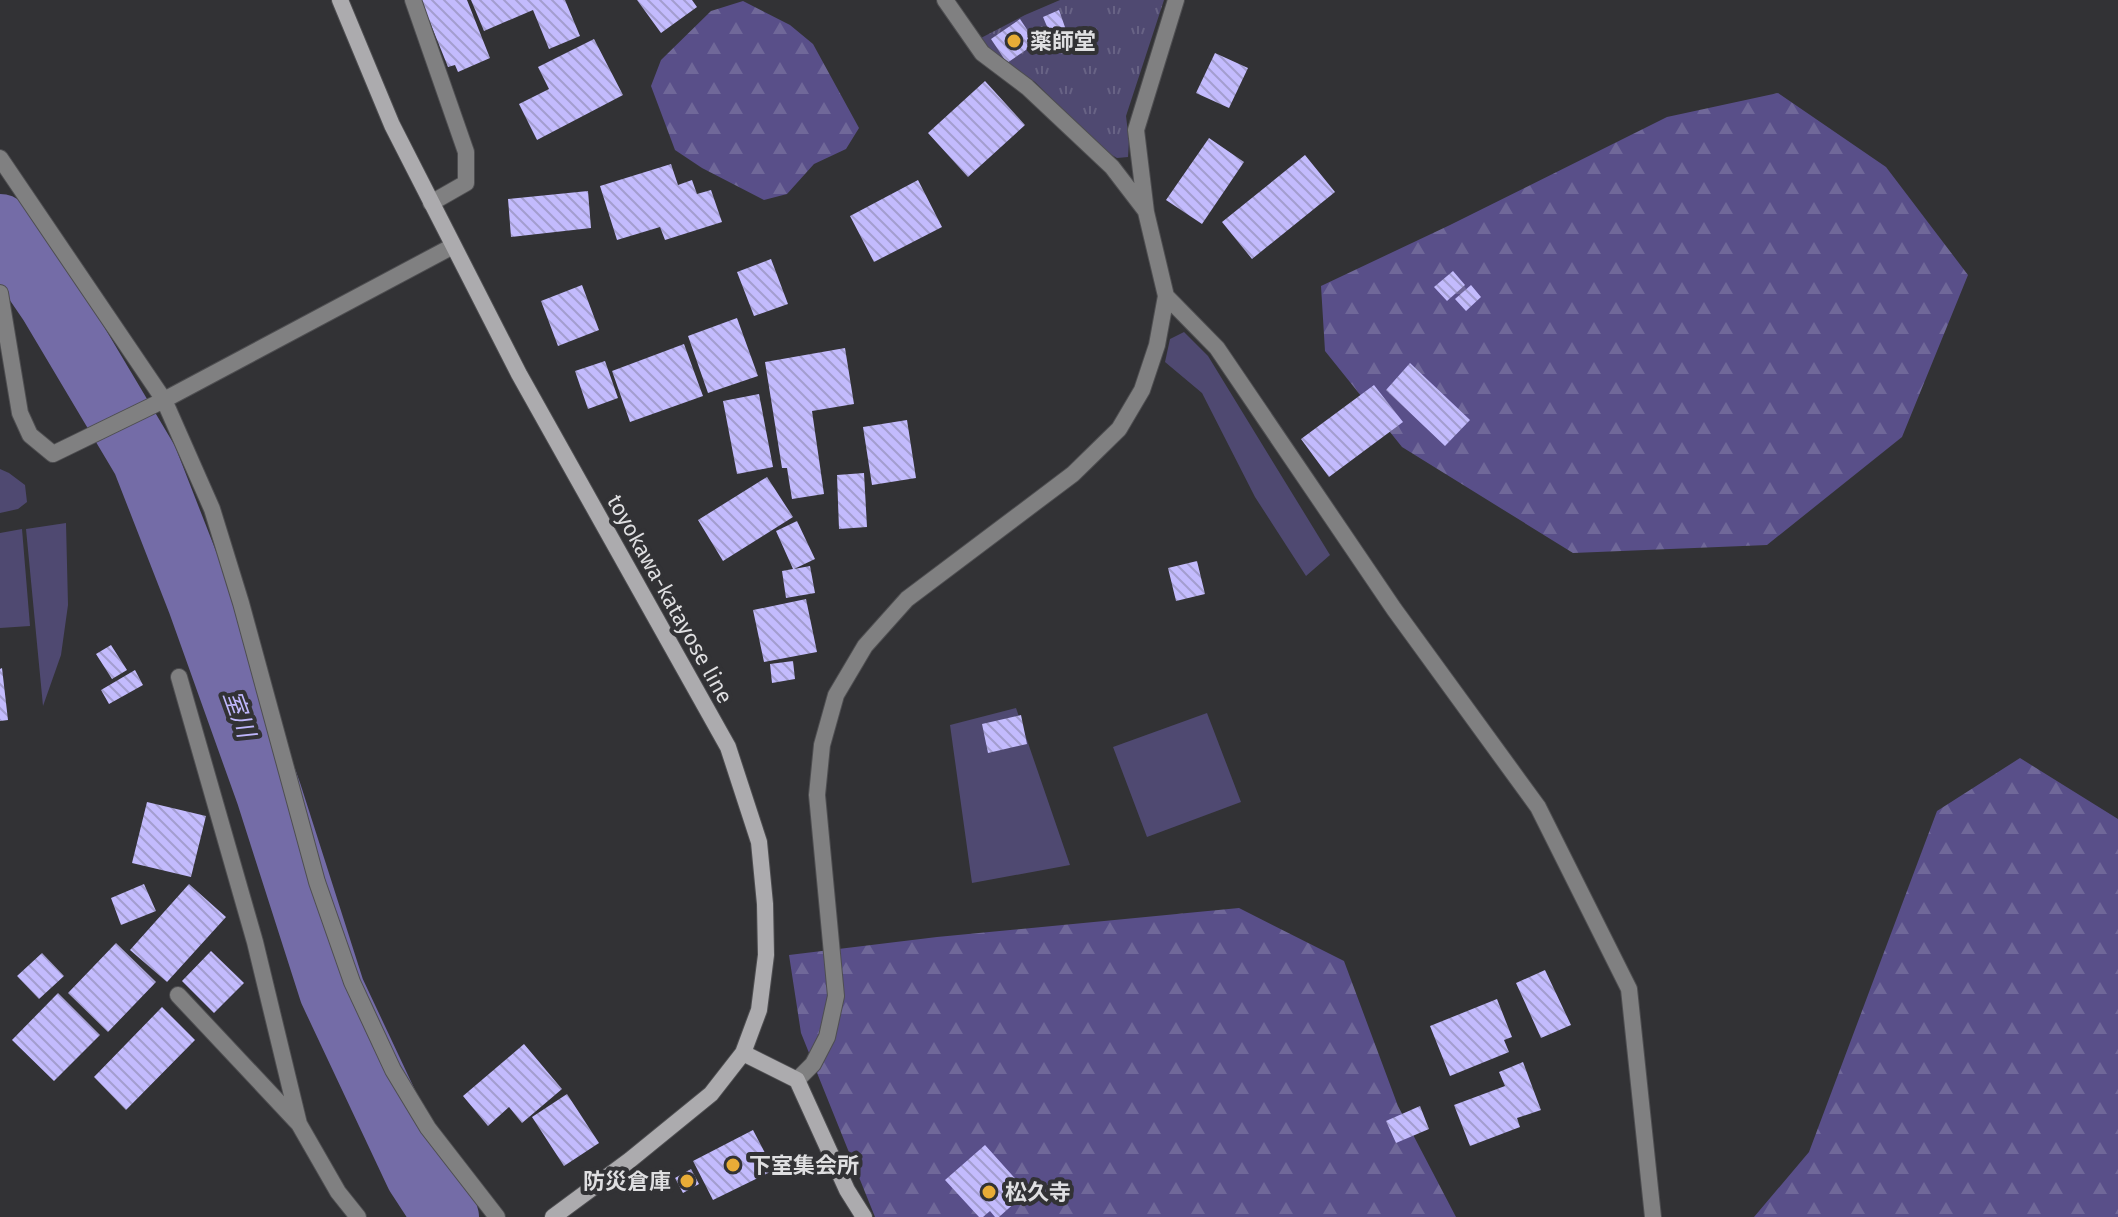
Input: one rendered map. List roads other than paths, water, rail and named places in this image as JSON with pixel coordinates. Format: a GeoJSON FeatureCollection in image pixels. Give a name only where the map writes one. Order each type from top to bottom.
{"type":"FeatureCollection","features":[{"type":"Feature","properties":{"kind":"main road","name":"toyokawa-katayose line"},"geometry":{"type":"LineString","coordinates":[[340,0],[392,125],[519,374],[728,747],[759,842],[766,955],[759,1010],[743,1053],[711,1094],[553,1217]]}},
{"type":"Feature","properties":{"kind":"main road"},"geometry":{"type":"LineString","coordinates":[[743,1053],[797,1080],[847,1190],[864,1217]]}},
{"type":"Feature","properties":{"kind":"street"},"geometry":{"type":"LineString","coordinates":[[413,0],[466,152],[466,183],[431,203]]}},
{"type":"Feature","properties":{"kind":"street"},"geometry":{"type":"LineString","coordinates":[[945,0],[982,53],[1027,87],[1112,167],[1146,212]]}},
{"type":"Feature","properties":{"kind":"street"},"geometry":{"type":"LineString","coordinates":[[797,1080],[813,1064],[827,1037],[836,996],[817,795],[822,745],[836,695],[865,646],[907,599],[1073,474],[1119,429],[1142,390],[1157,345],[1166,296],[1146,212],[1136,130],[1176,0]]}},
{"type":"Feature","properties":{"kind":"street"},"geometry":{"type":"LineString","coordinates":[[0,158],[164,400],[212,509],[241,603],[317,882],[352,982],[393,1070],[428,1128],[497,1217]]}},
{"type":"Feature","properties":{"kind":"street"},"geometry":{"type":"LineString","coordinates":[[0,293],[20,413],[30,435],[53,454],[164,400],[453,246]]}},
{"type":"Feature","properties":{"kind":"street"},"geometry":{"type":"LineString","coordinates":[[1166,296],[1217,348],[1394,609],[1538,807],[1629,989],[1653,1217]]}},
{"type":"Feature","properties":{"kind":"street"},"geometry":{"type":"LineString","coordinates":[[179,677],[255,942],[299,1124]]}},
{"type":"Feature","properties":{"kind":"street"},"geometry":{"type":"LineString","coordinates":[[178,995],[299,1124],[338,1192],[358,1217]]}},
{"type":"Feature","properties":{"kind":"waterway","name":"室川"},"geometry":{"type":"LineString","coordinates":[[0,227],[51,302],[145,460],[200,601],[269,794],[332,991],[418,1174],[446,1217]]}},
{"type":"Feature","properties":{"kind":"place","name":"薬師堂"},"geometry":{"type":"Point","coordinates":[1014,41]}},
{"type":"Feature","properties":{"kind":"place","name":"下室集会所"},"geometry":{"type":"Point","coordinates":[733,1165]}},
{"type":"Feature","properties":{"kind":"place","name":"防災倉庫"},"geometry":{"type":"Point","coordinates":[687,1181]}},
{"type":"Feature","properties":{"kind":"place","name":"松久寺"},"geometry":{"type":"Point","coordinates":[989,1192]}}]}
